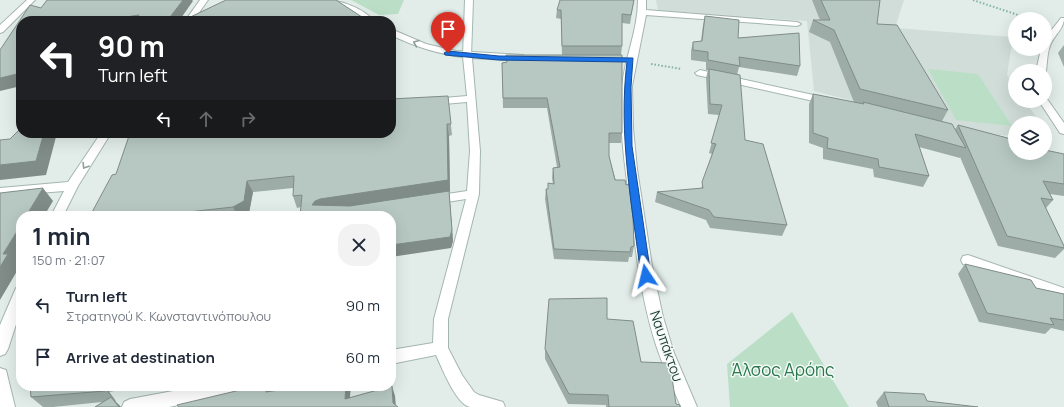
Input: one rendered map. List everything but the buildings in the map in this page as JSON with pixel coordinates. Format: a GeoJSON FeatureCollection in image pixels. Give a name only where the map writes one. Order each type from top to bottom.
{"type":"FeatureCollection","features":[{"type":"Feature","properties":{"kind":"street"},"geometry":{"type":"LineString","coordinates":[[0,30],[31,0]]}},
{"type":"Feature","properties":{"kind":"street"},"geometry":{"type":"LineString","coordinates":[[193,16],[204,0]]}},
{"type":"Feature","properties":{"kind":"street"},"geometry":{"type":"LineString","coordinates":[[328,0],[357,12],[363,16]]}},
{"type":"Feature","properties":{"kind":"street"},"geometry":{"type":"LineString","coordinates":[[469,0],[467,56],[475,130],[475,174],[473,194],[441,320],[440,348],[456,380],[468,397],[476,402],[497,407]]}},
{"type":"Feature","properties":{"kind":"street","name":"Ναυπάκτου"},"geometry":{"type":"LineString","coordinates":[[642,0],[642,12],[627,60],[628,146],[644,265],[661,336],[689,407]]}},
{"type":"Feature","properties":{"kind":"street"},"geometry":{"type":"LineString","coordinates":[[642,12],[797,24]]}},
{"type":"Feature","properties":{"kind":"street"},"geometry":{"type":"LineString","coordinates":[[1052,35],[1064,20]]}},
{"type":"Feature","properties":{"kind":"street"},"geometry":{"type":"LineString","coordinates":[[396,34],[429,48],[467,56],[530,58]]}},
{"type":"Feature","properties":{"kind":"street"},"geometry":{"type":"LineString","coordinates":[[700,73],[838,103]]}},
{"type":"Feature","properties":{"kind":"street"},"geometry":{"type":"LineString","coordinates":[[420,103],[472,99]]}},
{"type":"Feature","properties":{"kind":"street"},"geometry":{"type":"LineString","coordinates":[[1049,108],[1064,131]]}},
{"type":"Feature","properties":{"kind":"street"},"geometry":{"type":"LineString","coordinates":[[60,211],[72,186],[103,138]]}},
{"type":"Feature","properties":{"kind":"street"},"geometry":{"type":"LineString","coordinates":[[0,192],[72,186]]}},
{"type":"Feature","properties":{"kind":"street"},"geometry":{"type":"LineString","coordinates":[[418,202],[473,194]]}},
{"type":"Feature","properties":{"kind":"street"},"geometry":{"type":"LineString","coordinates":[[968,260],[1064,294]]}},
{"type":"Feature","properties":{"kind":"street"},"geometry":{"type":"LineString","coordinates":[[0,349],[16,304]]}},
{"type":"Feature","properties":{"kind":"street"},"geometry":{"type":"LineString","coordinates":[[396,356],[440,348]]}},
{"type":"Feature","properties":{"kind":"street"},"geometry":{"type":"LineString","coordinates":[[0,375],[7,407]]}},
{"type":"Feature","properties":{"kind":"street"},"geometry":{"type":"LineString","coordinates":[[130,407],[212,391]]}},
{"type":"Feature","properties":{"kind":"path"},"geometry":{"type":"LineString","coordinates":[[973,0],[1009,12]]}},
{"type":"Feature","properties":{"kind":"path"},"geometry":{"type":"LineString","coordinates":[[627,60],[700,73]]}},
{"type":"Feature","properties":{"kind":"shaded area"},"geometry":{"type":"Polygon","coordinates":[[[656,0],[904,0],[895,28],[1008,37],[1008,56],[1010,56],[1007,75],[1008,108],[1030,108],[1035,116],[1008,116],[1008,136],[982,134],[814,91],[807,21],[658,10],[656,0]]]}},
{"type":"Feature","properties":{"kind":"green space"},"geometry":{"type":"Polygon","coordinates":[[[351,0],[404,0],[398,14],[379,15],[351,0]]]}},
{"type":"Feature","properties":{"kind":"green space"},"geometry":{"type":"Polygon","coordinates":[[[928,69],[978,74],[1008,120],[1008,126],[956,120],[928,69]]]}},
{"type":"Feature","properties":{"kind":"green space","name":"Άλσος Αρόης"},"geometry":{"type":"Polygon","coordinates":[[[792,312],[849,407],[730,407],[727,364],[792,312]]]}},
{"type":"Feature","properties":{"kind":"route"},"geometry":{"type":"LineString","coordinates":[[448,53],[499,58],[610,58],[630,60],[627,87],[628,146],[646,276]]}}]}
